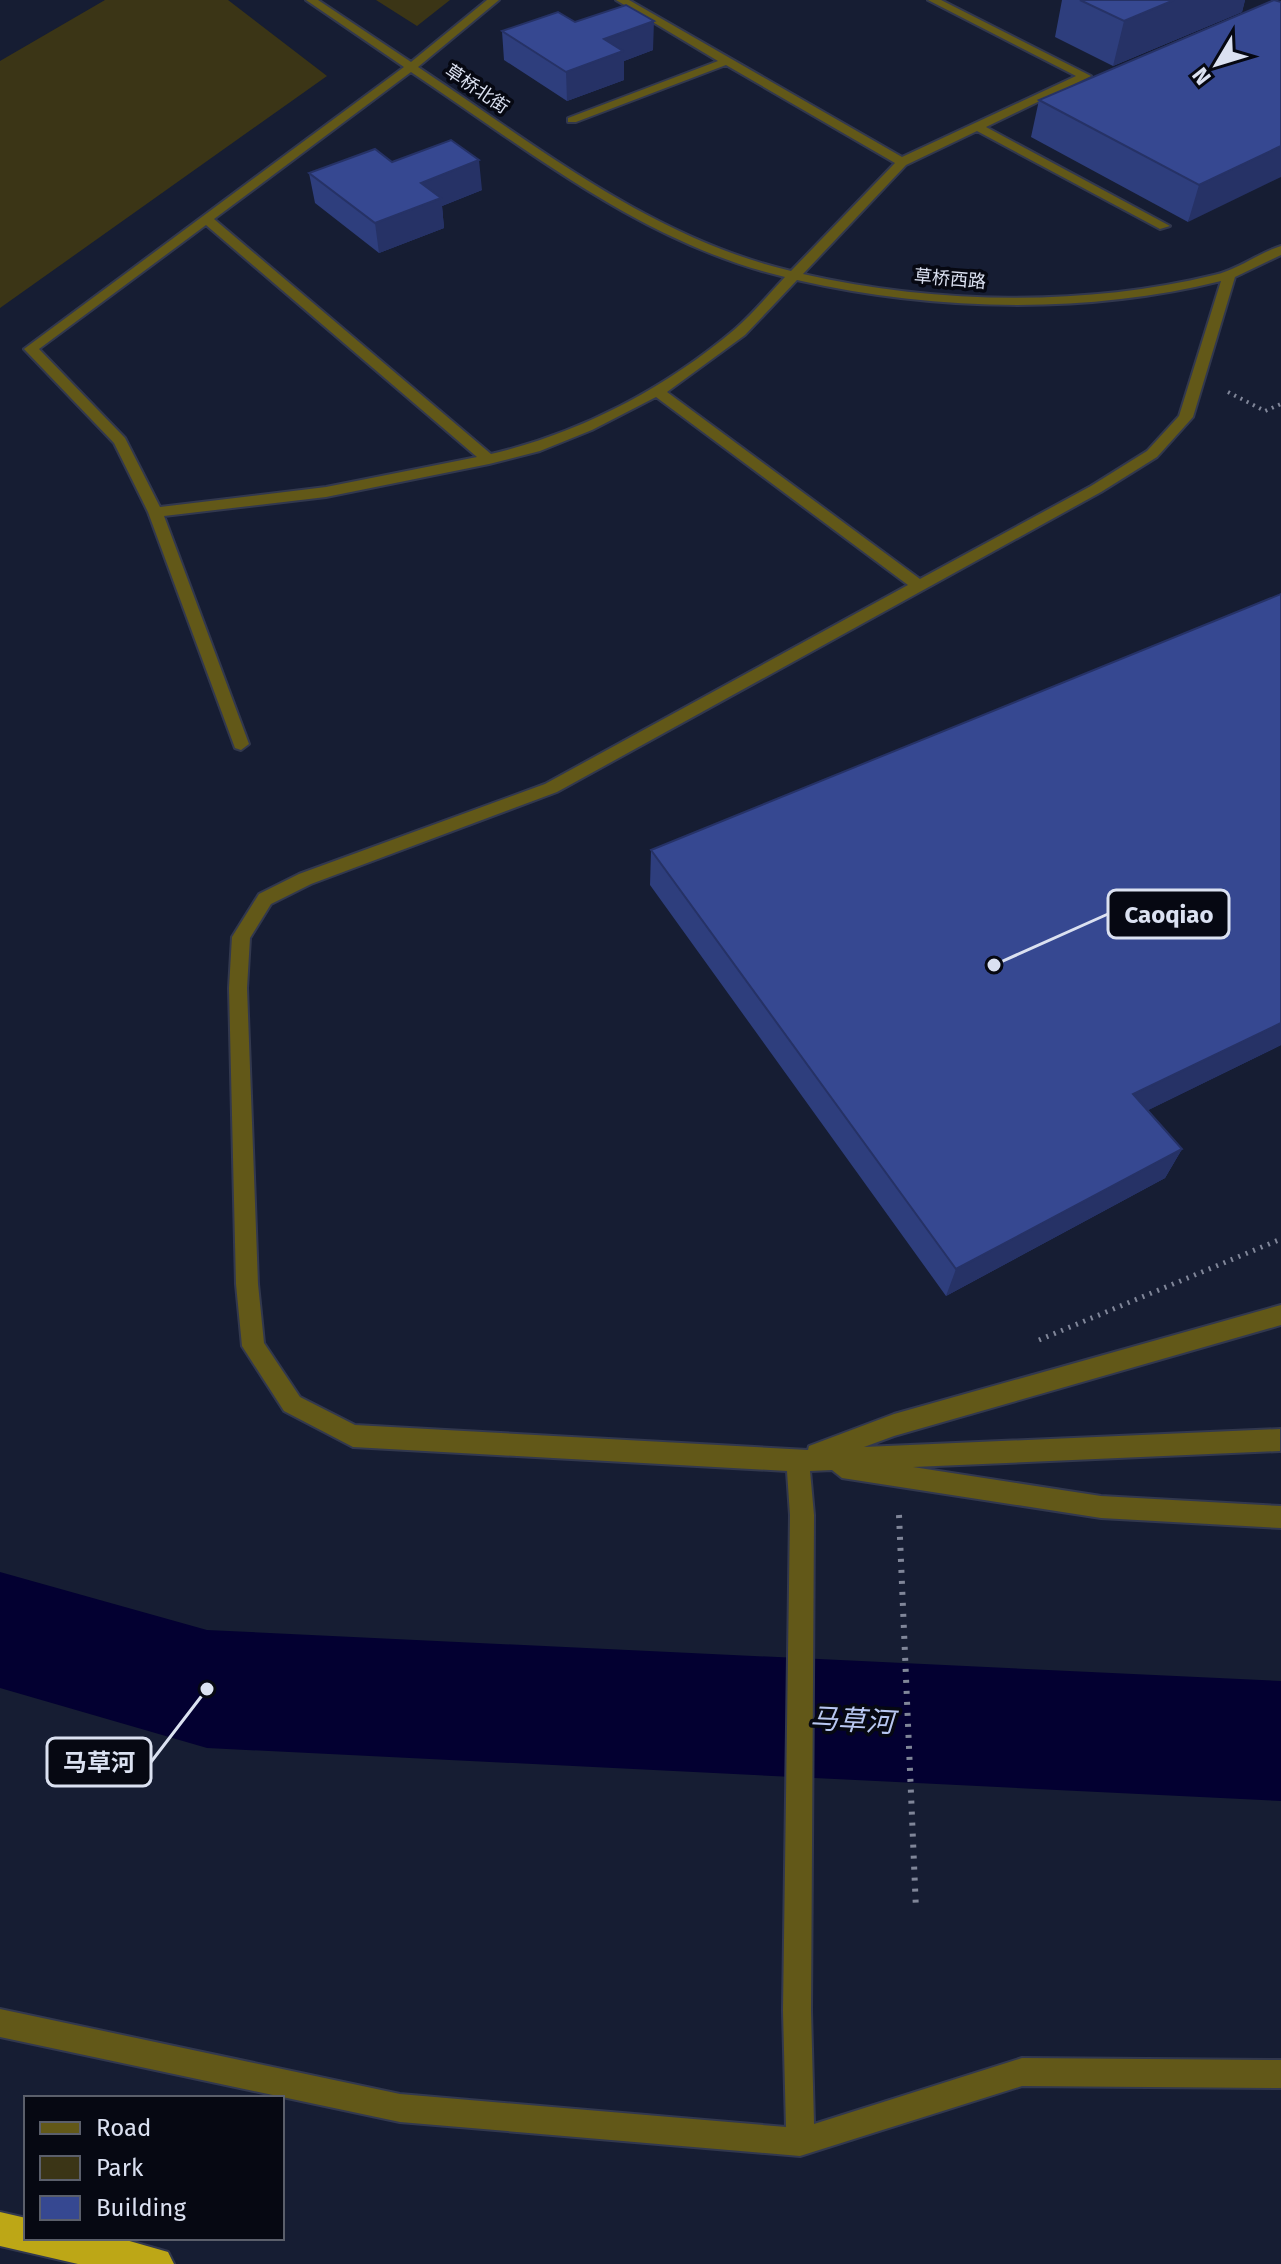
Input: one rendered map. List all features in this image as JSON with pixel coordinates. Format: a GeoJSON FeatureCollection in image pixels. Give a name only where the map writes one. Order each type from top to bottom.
{"type":"FeatureCollection","features":[{"type":"Feature","properties":{"kind":"highway"},"geometry":{"type":"LineString","coordinates":[[0,2229],[24,2235]]}},
{"type":"Feature","properties":{"kind":"highway"},"geometry":{"type":"LineString","coordinates":[[50,2240],[156,2264]]}},
{"type":"Feature","properties":{"kind":"street","name":"草桥北街"},"geometry":{"type":"LineString","coordinates":[[311,0],[624,209]]}},
{"type":"Feature","properties":{"kind":"street"},"geometry":{"type":"LineString","coordinates":[[241,744],[155,512],[120,441],[31,349],[411,67],[494,0]]}},
{"type":"Feature","properties":{"kind":"street"},"geometry":{"type":"LineString","coordinates":[[621,0],[902,162]]}},
{"type":"Feature","properties":{"kind":"street"},"geometry":{"type":"LineString","coordinates":[[155,512],[326,492],[535,448],[587,427],[657,391],[706,360],[740,332],[902,162],[1085,76],[933,0]]}},
{"type":"Feature","properties":{"kind":"street"},"geometry":{"type":"LineString","coordinates":[[572,120],[727,61]]}},
{"type":"Feature","properties":{"kind":"street"},"geometry":{"type":"LineString","coordinates":[[976,126],[1164,226]]}},
{"type":"Feature","properties":{"kind":"street","name":"草桥西路"},"geometry":{"type":"LineString","coordinates":[[624,209],[671,236],[731,260],[791,277],[853,290],[1006,302],[1116,297],[1229,275],[1281,250]]}},
{"type":"Feature","properties":{"kind":"street"},"geometry":{"type":"LineString","coordinates":[[206,218],[489,460]]}},
{"type":"Feature","properties":{"kind":"street"},"geometry":{"type":"LineString","coordinates":[[1229,275],[1186,417],[1152,454],[1096,489],[551,788],[305,879],[265,899],[241,937],[239,1035],[247,1284],[253,1346],[292,1404],[353,1436],[798,1461],[1101,1507],[1281,1517]]}},
{"type":"Feature","properties":{"kind":"street"},"geometry":{"type":"LineString","coordinates":[[657,391],[919,586]]}},
{"type":"Feature","properties":{"kind":"street"},"geometry":{"type":"LineString","coordinates":[[798,1461],[894,1425],[1281,1315]]}},
{"type":"Feature","properties":{"kind":"street"},"geometry":{"type":"LineString","coordinates":[[798,1461],[1280,1440]]}},
{"type":"Feature","properties":{"kind":"street"},"geometry":{"type":"LineString","coordinates":[[798,1461],[802,1515],[798,1855],[800,2142]]}},
{"type":"Feature","properties":{"kind":"street"},"geometry":{"type":"LineString","coordinates":[[0,2023],[400,2108],[800,2142],[1022,2072],[1281,2074]]}},
{"type":"Feature","properties":{"kind":"path"},"geometry":{"type":"LineString","coordinates":[[1198,377],[1265,411],[1281,404]]}},
{"type":"Feature","properties":{"kind":"path"},"geometry":{"type":"LineString","coordinates":[[1037,1341],[1281,1239]]}},
{"type":"Feature","properties":{"kind":"path"},"geometry":{"type":"LineString","coordinates":[[899,1515],[916,1910]]}},
{"type":"Feature","properties":{"kind":"green space"},"geometry":{"type":"Polygon","coordinates":[[[105,0],[228,0],[327,76],[0,308],[0,61],[105,0]]]}},
{"type":"Feature","properties":{"kind":"green space"},"geometry":{"type":"Polygon","coordinates":[[[376,0],[450,0],[417,26],[376,0]]]}},
{"type":"Feature","properties":{"kind":"building"},"geometry":{"type":"Polygon","coordinates":[[[1080,0],[1174,0],[1124,21],[1080,0]]]}},
{"type":"Feature","properties":{"kind":"building"},"geometry":{"type":"Polygon","coordinates":[[[1274,0],[1281,2],[1281,146],[1199,185],[1039,100],[1274,0]]]}},
{"type":"Feature","properties":{"kind":"building"},"geometry":{"type":"Polygon","coordinates":[[[626,5],[654,21],[604,39],[623,51],[566,72],[502,31],[558,12],[575,22],[626,5]]]}},
{"type":"Feature","properties":{"kind":"building"},"geometry":{"type":"Polygon","coordinates":[[[451,140],[479,160],[421,183],[441,198],[375,223],[309,173],[375,149],[392,162],[451,140]]]}},
{"type":"Feature","properties":{"kind":"building"},"geometry":{"type":"Polygon","coordinates":[[[1281,594],[1281,1023],[1133,1094],[1182,1149],[956,1269],[651,850],[1281,594]]]}},
{"type":"Feature","properties":{"kind":"waterway","name":"马草河"},"geometry":{"type":"LineString","coordinates":[[0,1630],[207,1689],[1281,1741]]}},
{"type":"Feature","properties":{"kind":"place","name":"Caoqiao"},"geometry":{"type":"Point","coordinates":[994,965]}},
{"type":"Feature","properties":{"kind":"place","name":"马草河"},"geometry":{"type":"Point","coordinates":[207,1689]}}]}
